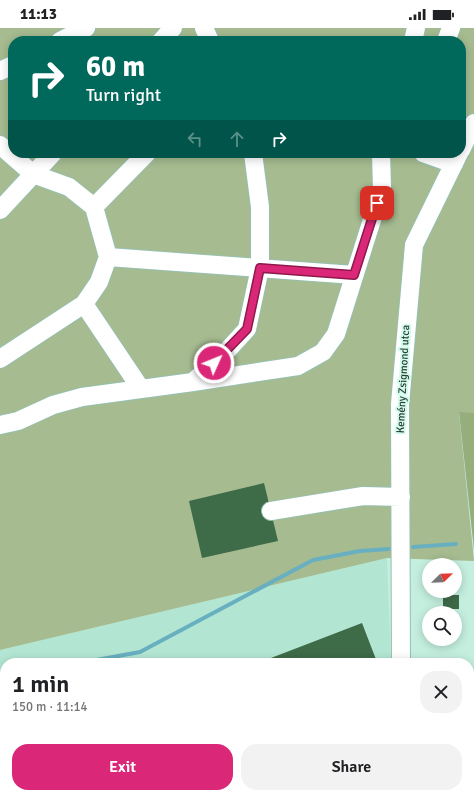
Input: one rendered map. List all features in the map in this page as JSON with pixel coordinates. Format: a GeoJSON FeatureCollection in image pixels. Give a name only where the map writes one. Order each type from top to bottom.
{"type":"FeatureCollection","features":[{"type":"Feature","properties":{"kind":"street"},"geometry":{"type":"LineString","coordinates":[[70,36],[86,28]]}},
{"type":"Feature","properties":{"kind":"street"},"geometry":{"type":"LineString","coordinates":[[166,36],[173,28]]}},
{"type":"Feature","properties":{"kind":"street","name":"Kemény Zsigmond utca"},"geometry":{"type":"LineString","coordinates":[[466,139],[474,123]]}},
{"type":"Feature","properties":{"kind":"street"},"geometry":{"type":"LineString","coordinates":[[0,146],[8,153]]}},
{"type":"Feature","properties":{"kind":"street"},"geometry":{"type":"LineString","coordinates":[[0,359],[84,304],[99,282],[108,257],[94,207],[69,186],[33,174],[14,158]]}},
{"type":"Feature","properties":{"kind":"street"},"geometry":{"type":"LineString","coordinates":[[0,210],[48,158]]}},
{"type":"Feature","properties":{"kind":"street"},"geometry":{"type":"LineString","coordinates":[[94,207],[142,158]]}},
{"type":"Feature","properties":{"kind":"street"},"geometry":{"type":"LineString","coordinates":[[193,382],[225,353],[247,329],[260,268],[260,208],[255,158]]}},
{"type":"Feature","properties":{"kind":"street"},"geometry":{"type":"LineString","coordinates":[[0,425],[18,421],[53,405],[82,397],[298,366],[323,352],[336,334],[382,188],[380,158]]}},
{"type":"Feature","properties":{"kind":"street","name":"Kemény Zsigmond utca"},"geometry":{"type":"LineString","coordinates":[[402,658],[400,404],[414,245],[457,158]]}},
{"type":"Feature","properties":{"kind":"street"},"geometry":{"type":"LineString","coordinates":[[108,257],[354,275]]}},
{"type":"Feature","properties":{"kind":"street"},"geometry":{"type":"LineString","coordinates":[[84,304],[141,389]]}},
{"type":"Feature","properties":{"kind":"street"},"geometry":{"type":"LineString","coordinates":[[271,511],[363,496],[401,497]]}},
{"type":"Feature","properties":{"kind":"shaded area"},"geometry":{"type":"Polygon","coordinates":[[[0,28],[474,28],[474,413],[459,413],[474,561],[462,561],[462,558],[422,558],[422,559],[387,558],[0,650],[0,28]]]}},
{"type":"Feature","properties":{"kind":"shaded area"},"geometry":{"type":"Polygon","coordinates":[[[459,412],[474,413],[474,550],[459,412]]]}},
{"type":"Feature","properties":{"kind":"shaded area"},"geometry":{"type":"Polygon","coordinates":[[[387,558],[391,658],[0,658],[0,650],[387,558]]]}},
{"type":"Feature","properties":{"kind":"building"},"geometry":{"type":"Polygon","coordinates":[[[264,483],[278,541],[202,558],[189,501],[264,483]]]}},
{"type":"Feature","properties":{"kind":"building"},"geometry":{"type":"Polygon","coordinates":[[[443,598],[459,598],[459,606],[443,606],[443,598]]]}},
{"type":"Feature","properties":{"kind":"building"},"geometry":{"type":"Polygon","coordinates":[[[362,623],[375,658],[271,658],[362,623]]]}},
{"type":"Feature","properties":{"kind":"waterway"},"geometry":{"type":"LineString","coordinates":[[413,547],[456,544]]}},
{"type":"Feature","properties":{"kind":"waterway"},"geometry":{"type":"LineString","coordinates":[[107,658],[140,652],[313,560],[360,551],[389,549]]}},
{"type":"Feature","properties":{"kind":"route"},"geometry":{"type":"LineString","coordinates":[[214,363],[247,329],[260,268],[354,275],[377,203]]}}]}
